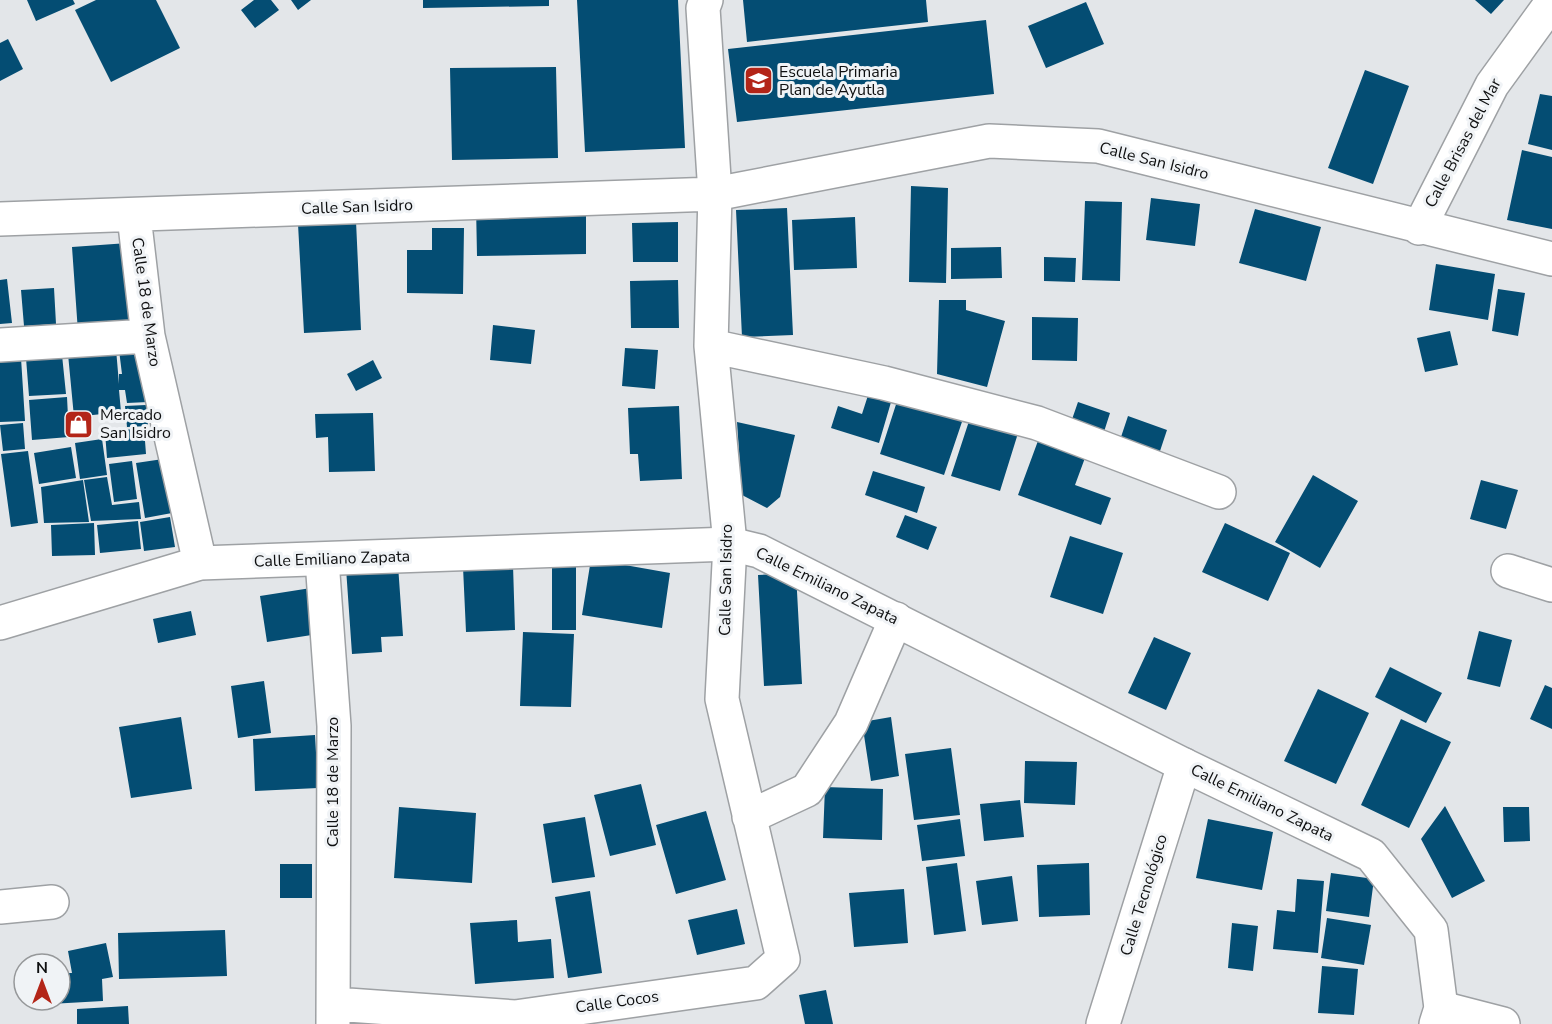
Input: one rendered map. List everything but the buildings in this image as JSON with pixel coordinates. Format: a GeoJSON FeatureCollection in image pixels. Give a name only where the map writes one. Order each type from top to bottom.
{"type":"FeatureCollection","features":[{"type":"Feature","properties":{"kind":"street","name":"Calle San Isidro"},"geometry":{"type":"LineString","coordinates":[[706,0],[703,8],[715,194],[711,346],[729,544],[722,699],[783,959]]}},
{"type":"Feature","properties":{"kind":"street","name":"Calle Brisas del Mar"},"geometry":{"type":"LineString","coordinates":[[1419,228],[1492,85],[1552,2]]}},
{"type":"Feature","properties":{"kind":"street","name":"Calle San Isidro"},"geometry":{"type":"LineString","coordinates":[[0,219],[715,194],[989,141],[1098,146],[1419,228],[1552,259]]}},
{"type":"Feature","properties":{"kind":"street","name":"Calle 18 de Marzo"},"geometry":{"type":"LineString","coordinates":[[134,216],[148,336],[200,563]]}},
{"type":"Feature","properties":{"kind":"street"},"geometry":{"type":"LineString","coordinates":[[0,345],[148,336]]}},
{"type":"Feature","properties":{"kind":"street"},"geometry":{"type":"LineString","coordinates":[[711,346],[884,383],[1037,423],[1219,492]]}},
{"type":"Feature","properties":{"kind":"street","name":"Calle Emiliano Zapata"},"geometry":{"type":"LineString","coordinates":[[0,623],[200,563],[729,544],[759,551],[1184,765],[1371,855],[1431,930],[1438,1016],[1503,1024]]}},
{"type":"Feature","properties":{"kind":"street","name":"Calle 18 de Marzo"},"geometry":{"type":"LineString","coordinates":[[322,560],[334,726],[334,1014]]}},
{"type":"Feature","properties":{"kind":"street"},"geometry":{"type":"LineString","coordinates":[[1508,571],[1552,585]]}},
{"type":"Feature","properties":{"kind":"street"},"geometry":{"type":"LineString","coordinates":[[749,817],[807,790],[851,723],[896,619]]}},
{"type":"Feature","properties":{"kind":"street","name":"Calle Tecnológico"},"geometry":{"type":"LineString","coordinates":[[1103,1024],[1184,765]]}},
{"type":"Feature","properties":{"kind":"street"},"geometry":{"type":"LineString","coordinates":[[0,907],[52,902]]}},
{"type":"Feature","properties":{"kind":"street","name":"Calle Cocos"},"geometry":{"type":"LineString","coordinates":[[334,1014],[515,1017],[756,983],[783,959]]}},
{"type":"Feature","properties":{"kind":"place","name":"Escuela Primaria Plan de Ayutla"},"geometry":{"type":"Point","coordinates":[758,81]}},
{"type":"Feature","properties":{"kind":"place","name":"Mercado San Isidro"},"geometry":{"type":"Point","coordinates":[79,424]}}]}
